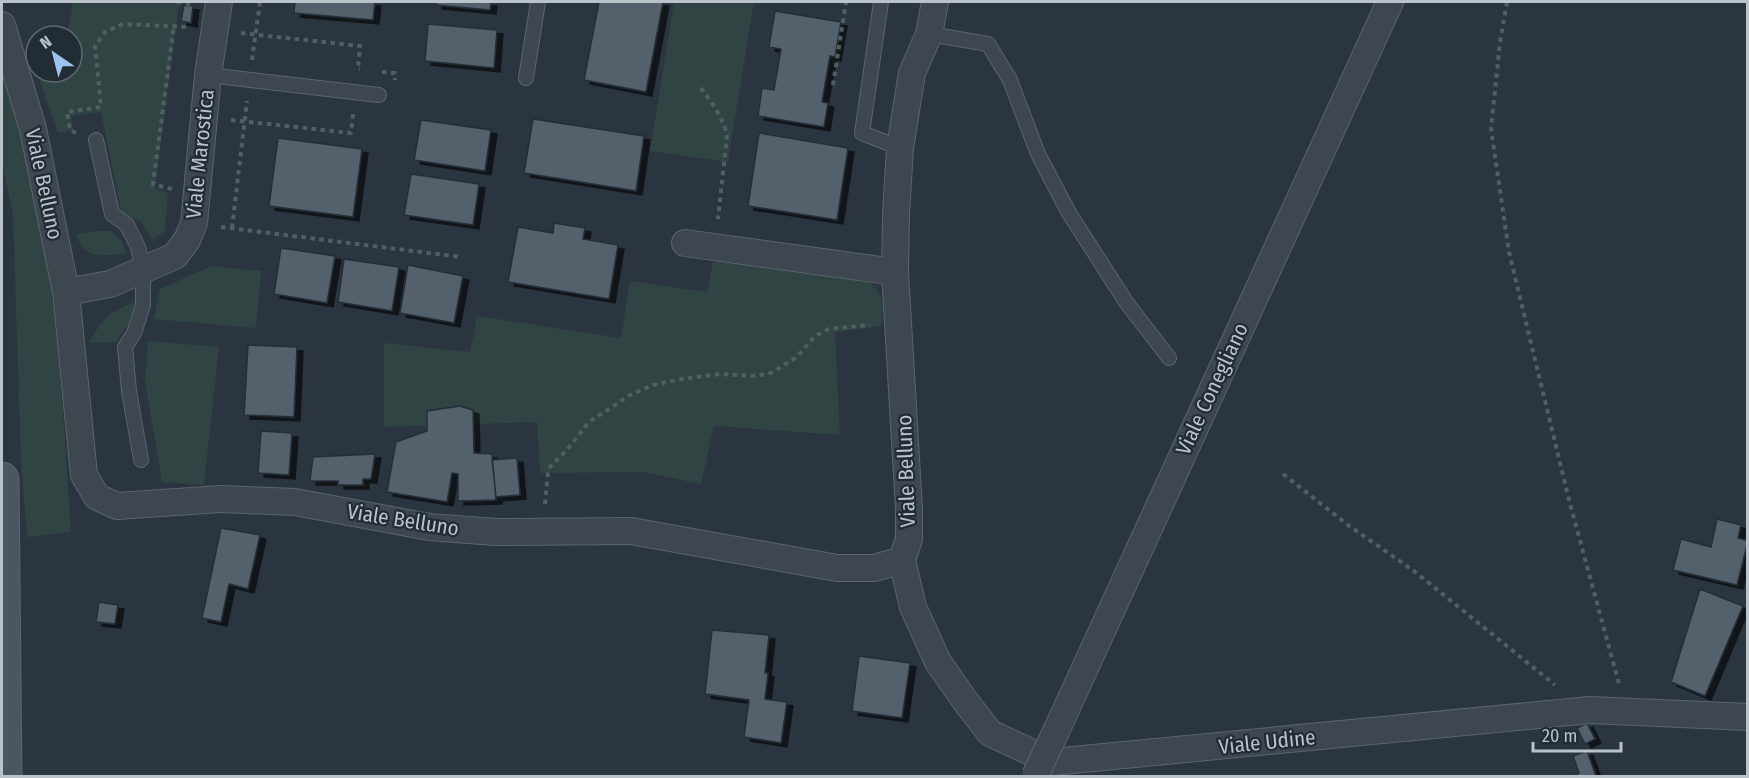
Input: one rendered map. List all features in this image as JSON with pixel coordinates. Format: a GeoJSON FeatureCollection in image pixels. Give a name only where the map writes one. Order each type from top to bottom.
{"type":"FeatureCollection","features":[{"type":"Feature","properties":{"kind":"main road"},"geometry":{"type":"LineString","coordinates":[[2,479],[5,773]]}},
{"type":"Feature","properties":{"kind":"street","name":"Viale Marostica"},"geometry":{"type":"LineString","coordinates":[[66,292],[110,284],[143,271],[175,256],[187,240],[194,223],[208,75],[219,2]]}},
{"type":"Feature","properties":{"kind":"street"},"geometry":{"type":"LineString","coordinates":[[929,34],[935,2]]}},
{"type":"Feature","properties":{"kind":"street","name":"Viale Conegliano"},"geometry":{"type":"LineString","coordinates":[[1035,777],[1390,2]]}},
{"type":"Feature","properties":{"kind":"street","name":"Viale Belluno"},"geometry":{"type":"LineString","coordinates":[[2,26],[33,129],[66,292],[84,475],[97,497],[117,506],[221,499],[295,502],[429,527],[495,532],[631,531],[837,568],[874,568],[902,560],[909,539],[895,272],[900,148],[912,73],[929,34]]}},
{"type":"Feature","properties":{"kind":"street"},"geometry":{"type":"LineString","coordinates":[[685,243],[895,272]]}},
{"type":"Feature","properties":{"kind":"street","name":"Viale Udine"},"geometry":{"type":"LineString","coordinates":[[902,560],[913,607],[938,662],[966,702],[990,733],[1052,762],[1590,710],[1748,717]]}},
{"type":"Feature","properties":{"kind":"lane"},"geometry":{"type":"LineString","coordinates":[[526,78],[538,2]]}},
{"type":"Feature","properties":{"kind":"lane"},"geometry":{"type":"LineString","coordinates":[[881,2],[862,133],[900,148]]}},
{"type":"Feature","properties":{"kind":"lane"},"geometry":{"type":"LineString","coordinates":[[929,34],[988,45],[1010,80],[1038,154],[1069,213],[1126,302],[1168,358]]}},
{"type":"Feature","properties":{"kind":"lane","name":"Viale Marostica"},"geometry":{"type":"LineString","coordinates":[[208,75],[379,95]]}},
{"type":"Feature","properties":{"kind":"lane"},"geometry":{"type":"LineString","coordinates":[[96,140],[112,214],[127,225],[138,247],[143,271],[143,305],[134,333],[125,347],[129,391],[141,460]]}},
{"type":"Feature","properties":{"kind":"path"},"geometry":{"type":"LineString","coordinates":[[232,228],[260,2]]}},
{"type":"Feature","properties":{"kind":"path"},"geometry":{"type":"LineString","coordinates":[[833,85],[846,2]]}},
{"type":"Feature","properties":{"kind":"path"},"geometry":{"type":"LineString","coordinates":[[1507,2],[1500,42],[1491,129],[1509,252],[1569,500],[1626,711]]}},
{"type":"Feature","properties":{"kind":"path"},"geometry":{"type":"LineString","coordinates":[[96,140],[70,130],[67,112],[101,107],[95,46],[105,32],[123,24],[174,25]]}},
{"type":"Feature","properties":{"kind":"path"},"geometry":{"type":"LineString","coordinates":[[701,88],[725,124],[727,136],[715,247]]}},
{"type":"Feature","properties":{"kind":"path"},"geometry":{"type":"LineString","coordinates":[[194,223],[461,257]]}},
{"type":"Feature","properties":{"kind":"path"},"geometry":{"type":"LineString","coordinates":[[543,532],[550,467],[566,452],[589,422],[607,408],[646,388],[681,379],[720,374],[755,376],[771,373],[797,357],[815,336],[829,329],[898,322]]}},
{"type":"Feature","properties":{"kind":"path"},"geometry":{"type":"LineString","coordinates":[[1283,474],[1348,525],[1414,571],[1564,693],[1590,710]]}},
{"type":"Feature","properties":{"kind":"green space"},"geometry":{"type":"Polygon","coordinates":[[[73,2],[179,2],[155,188],[168,193],[165,231],[152,240],[141,221],[122,215],[101,112],[71,116],[73,130],[58,133],[41,84],[84,84],[84,24],[69,24],[73,2]]]}},
{"type":"Feature","properties":{"kind":"green space"},"geometry":{"type":"Polygon","coordinates":[[[674,2],[754,2],[728,162],[650,151],[674,2]]]}},
{"type":"Feature","properties":{"kind":"green space"},"geometry":{"type":"Polygon","coordinates":[[[2,72],[19,128],[44,242],[58,357],[71,532],[27,537],[21,462],[13,215],[2,163],[2,72]]]}},
{"type":"Feature","properties":{"kind":"green space"},"geometry":{"type":"Polygon","coordinates":[[[110,231],[121,240],[126,254],[96,255],[84,249],[76,234],[110,231]]]}},
{"type":"Feature","properties":{"kind":"green space"},"geometry":{"type":"Polygon","coordinates":[[[713,261],[865,279],[880,295],[883,305],[881,326],[835,332],[840,435],[714,426],[701,484],[643,472],[540,473],[537,422],[384,427],[384,343],[470,352],[477,316],[621,338],[630,281],[707,292],[713,261]]]}},
{"type":"Feature","properties":{"kind":"green space"},"geometry":{"type":"Polygon","coordinates":[[[211,266],[261,271],[256,328],[154,319],[160,289],[211,266]]]}},
{"type":"Feature","properties":{"kind":"green space"},"geometry":{"type":"Polygon","coordinates":[[[135,302],[128,324],[116,342],[89,343],[107,317],[135,302]]]}},
{"type":"Feature","properties":{"kind":"green space"},"geometry":{"type":"Polygon","coordinates":[[[148,341],[219,347],[204,485],[162,482],[145,382],[148,341]]]}},
{"type":"Feature","properties":{"kind":"building"},"geometry":{"type":"Polygon","coordinates":[[[295,2],[375,2],[373,20],[294,13],[295,2]]]}},
{"type":"Feature","properties":{"kind":"building"},"geometry":{"type":"Polygon","coordinates":[[[436,2],[491,2],[490,10],[436,5],[436,2]]]}},
{"type":"Feature","properties":{"kind":"building"},"geometry":{"type":"Polygon","coordinates":[[[599,2],[663,2],[646,92],[584,80],[599,2]]]}},
{"type":"Feature","properties":{"kind":"building"},"geometry":{"type":"Polygon","coordinates":[[[184,5],[193,6],[191,23],[181,21],[184,5]]]}},
{"type":"Feature","properties":{"kind":"building"},"geometry":{"type":"Polygon","coordinates":[[[775,11],[841,22],[835,57],[830,56],[822,102],[828,103],[824,127],[758,116],[762,88],[774,90],[781,49],[769,47],[775,11]]]}},
{"type":"Feature","properties":{"kind":"building"},"geometry":{"type":"Polygon","coordinates":[[[428,24],[497,30],[494,68],[425,61],[428,24]]]}},
{"type":"Feature","properties":{"kind":"building"},"geometry":{"type":"Polygon","coordinates":[[[533,119],[644,136],[636,191],[524,173],[533,119]]]}},
{"type":"Feature","properties":{"kind":"building"},"geometry":{"type":"Polygon","coordinates":[[[421,120],[491,130],[485,171],[414,160],[421,120]]]}},
{"type":"Feature","properties":{"kind":"building"},"geometry":{"type":"Polygon","coordinates":[[[759,133],[848,148],[837,220],[748,206],[759,133]]]}},
{"type":"Feature","properties":{"kind":"building"},"geometry":{"type":"Polygon","coordinates":[[[278,138],[362,149],[353,217],[269,206],[278,138]]]}},
{"type":"Feature","properties":{"kind":"building"},"geometry":{"type":"Polygon","coordinates":[[[411,174],[479,184],[473,225],[404,215],[411,174]]]}},
{"type":"Feature","properties":{"kind":"building"},"geometry":{"type":"Polygon","coordinates":[[[554,223],[585,228],[583,239],[618,245],[609,299],[508,282],[518,227],[553,233],[554,223]]]}},
{"type":"Feature","properties":{"kind":"building"},"geometry":{"type":"Polygon","coordinates":[[[281,248],[335,256],[327,303],[274,294],[281,248]]]}},
{"type":"Feature","properties":{"kind":"building"},"geometry":{"type":"Polygon","coordinates":[[[344,259],[399,267],[392,311],[338,302],[344,259]]]}},
{"type":"Feature","properties":{"kind":"building"},"geometry":{"type":"Polygon","coordinates":[[[408,265],[463,276],[454,323],[400,313],[408,265]]]}},
{"type":"Feature","properties":{"kind":"building"},"geometry":{"type":"Polygon","coordinates":[[[248,345],[297,347],[294,417],[244,415],[248,345]]]}},
{"type":"Feature","properties":{"kind":"building"},"geometry":{"type":"Polygon","coordinates":[[[460,406],[473,410],[474,453],[492,454],[496,500],[458,501],[458,474],[452,473],[447,502],[387,492],[396,442],[427,431],[427,411],[460,406]]]}},
{"type":"Feature","properties":{"kind":"building"},"geometry":{"type":"Polygon","coordinates":[[[261,431],[292,433],[289,475],[258,473],[261,431]]]}},
{"type":"Feature","properties":{"kind":"building"},"geometry":{"type":"Polygon","coordinates":[[[375,454],[371,479],[363,479],[363,485],[338,485],[338,481],[310,481],[313,457],[375,454]]]}},
{"type":"Feature","properties":{"kind":"building"},"geometry":{"type":"Polygon","coordinates":[[[517,458],[520,495],[496,497],[492,460],[517,458]]]}},
{"type":"Feature","properties":{"kind":"building"},"geometry":{"type":"Polygon","coordinates":[[[1717,519],[1741,525],[1738,538],[1748,541],[1737,585],[1673,570],[1681,539],[1711,547],[1717,519]]]}},
{"type":"Feature","properties":{"kind":"building"},"geometry":{"type":"Polygon","coordinates":[[[221,528],[260,535],[248,589],[229,584],[221,622],[202,618],[221,528]]]}},
{"type":"Feature","properties":{"kind":"building"},"geometry":{"type":"Polygon","coordinates":[[[1700,589],[1743,606],[1705,696],[1671,682],[1700,589]]]}},
{"type":"Feature","properties":{"kind":"building"},"geometry":{"type":"Polygon","coordinates":[[[99,602],[118,605],[115,624],[96,622],[99,602]]]}},
{"type":"Feature","properties":{"kind":"building"},"geometry":{"type":"Polygon","coordinates":[[[712,630],[769,635],[765,699],[787,702],[781,743],[744,737],[749,700],[705,694],[712,630]]]}},
{"type":"Feature","properties":{"kind":"building"},"geometry":{"type":"Polygon","coordinates":[[[859,656],[910,663],[902,718],[852,711],[859,656]]]}},
{"type":"Feature","properties":{"kind":"building"},"geometry":{"type":"Polygon","coordinates":[[[1587,723],[1595,739],[1585,744],[1577,728],[1587,723]]]}},
{"type":"Feature","properties":{"kind":"building"},"geometry":{"type":"Polygon","coordinates":[[[1587,751],[1596,776],[1572,776],[1579,773],[1573,756],[1587,751]]]}}]}
